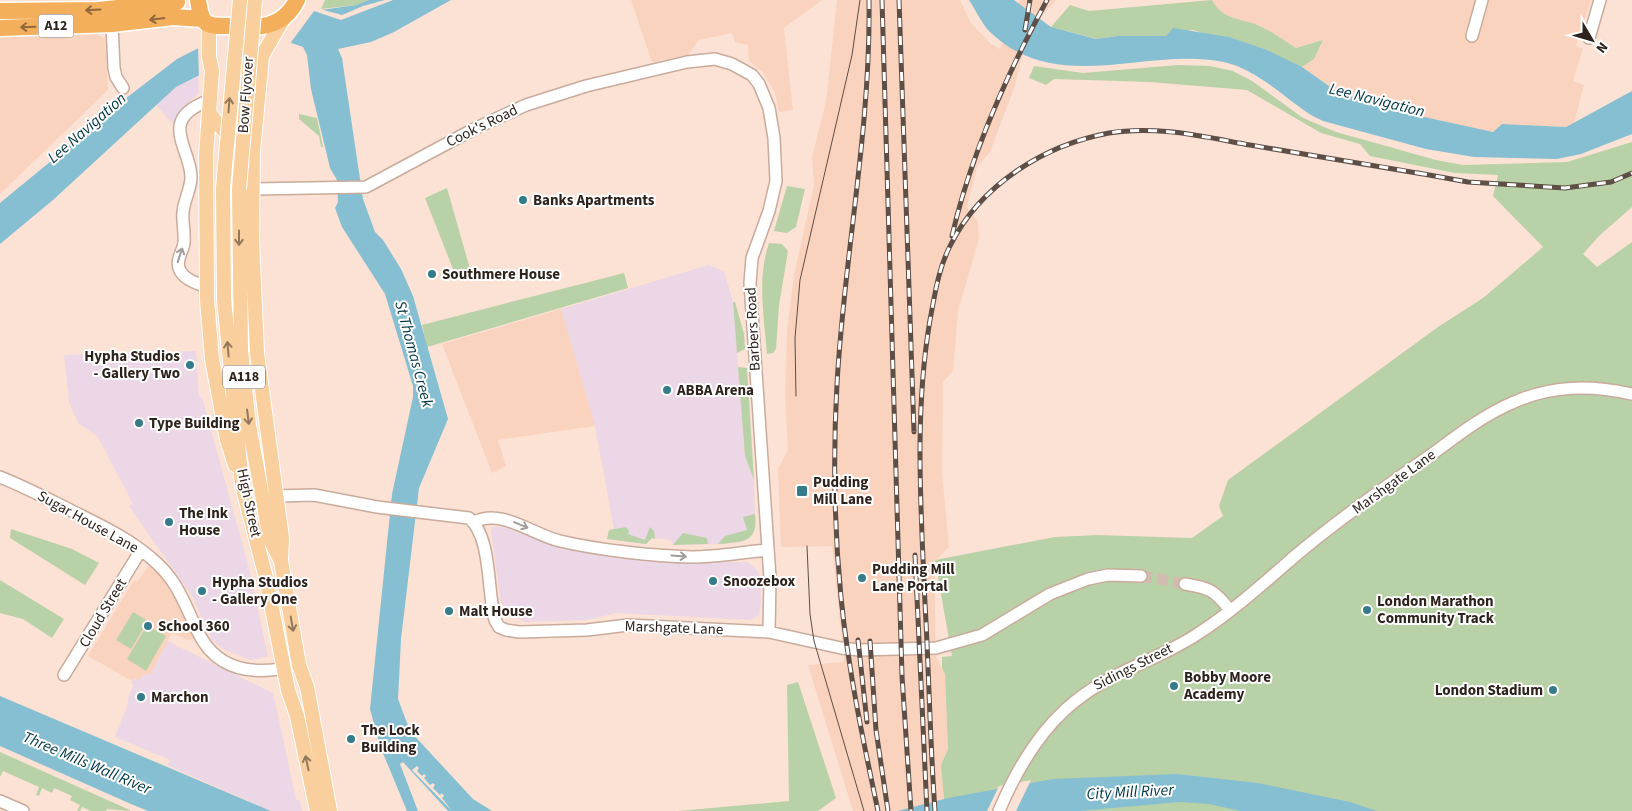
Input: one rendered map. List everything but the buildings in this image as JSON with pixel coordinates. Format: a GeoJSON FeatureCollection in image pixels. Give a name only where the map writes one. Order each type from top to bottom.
{"type":"FeatureCollection","features":[{"type":"Feature","properties":{"kind":"highway"},"geometry":{"type":"LineString","coordinates":[[198,0],[211,26]]}},
{"type":"Feature","properties":{"kind":"highway","name":"A12"},"geometry":{"type":"LineString","coordinates":[[0,28],[112,24],[173,17],[211,26],[263,28],[271,26],[285,16],[298,1]]}},
{"type":"Feature","properties":{"kind":"highway","name":"A12"},"geometry":{"type":"LineString","coordinates":[[0,11],[98,10],[177,2]]}},
{"type":"Feature","properties":{"kind":"main road","name":"Bow Flyover"},"geometry":{"type":"LineString","coordinates":[[223,188],[240,0]]}},
{"type":"Feature","properties":{"kind":"main road","name":"Bow Flyover"},"geometry":{"type":"LineString","coordinates":[[245,189],[255,0]]}},
{"type":"Feature","properties":{"kind":"main road","name":"High Street"},"geometry":{"type":"LineString","coordinates":[[285,16],[262,56],[253,151],[245,189],[241,350],[263,505],[270,539],[281,561],[292,667],[288,690],[297,716],[317,811]]}},
{"type":"Feature","properties":{"kind":"main road","name":"A118"},"geometry":{"type":"LineString","coordinates":[[211,26],[209,57],[212,71],[206,155],[206,287],[212,359],[220,404],[228,447],[242,485]]}},
{"type":"Feature","properties":{"kind":"main road"},"geometry":{"type":"LineString","coordinates":[[210,107],[224,131],[253,151]]}},
{"type":"Feature","properties":{"kind":"main road","name":"High Street"},"geometry":{"type":"LineString","coordinates":[[223,188],[226,316],[242,485],[292,667],[307,687],[330,811]]}},
{"type":"Feature","properties":{"kind":"main road","name":"High Street"},"geometry":{"type":"LineString","coordinates":[[245,189],[257,353],[276,496]]}},
{"type":"Feature","properties":{"kind":"main road","name":"A118"},"geometry":{"type":"LineString","coordinates":[[276,496],[282,538],[281,561]]}},
{"type":"Feature","properties":{"kind":"street"},"geometry":{"type":"LineString","coordinates":[[1472,36],[1482,0]]}},
{"type":"Feature","properties":{"kind":"street"},"geometry":{"type":"LineString","coordinates":[[1589,38],[1600,0]]}},
{"type":"Feature","properties":{"kind":"street"},"geometry":{"type":"LineString","coordinates":[[112,24],[114,68],[122,88]]}},
{"type":"Feature","properties":{"kind":"street","name":"Cook's Road"},"geometry":{"type":"LineString","coordinates":[[245,189],[366,187],[465,134],[526,105],[586,86],[687,62],[715,59]]}},
{"type":"Feature","properties":{"kind":"street","name":"Barbers Road"},"geometry":{"type":"LineString","coordinates":[[715,59],[732,64],[752,76],[759,84],[769,108],[774,138],[776,181],[769,211],[752,258],[750,283],[768,550],[771,607],[769,632]]}},
{"type":"Feature","properties":{"kind":"street"},"geometry":{"type":"LineString","coordinates":[[206,287],[186,278],[179,269],[178,263],[184,241],[182,211],[190,188],[191,176],[180,128],[184,118],[200,103],[210,107]]}},
{"type":"Feature","properties":{"kind":"street","name":"Marshgate Lane"},"geometry":{"type":"LineString","coordinates":[[1230,610],[1253,594],[1296,556],[1410,469],[1471,426],[1511,403],[1536,394],[1577,386],[1609,389],[1632,394]]}},
{"type":"Feature","properties":{"kind":"street","name":"Sugar House Lane"},"geometry":{"type":"LineString","coordinates":[[0,477],[105,528],[141,550],[174,581],[186,601],[200,635],[219,658],[250,671],[292,667]]}},
{"type":"Feature","properties":{"kind":"street"},"geometry":{"type":"LineString","coordinates":[[276,496],[314,495],[387,508],[462,516],[474,522],[481,519],[510,521],[551,539],[573,544],[660,554],[693,557],[768,550]]}},
{"type":"Feature","properties":{"kind":"street","name":"Marshgate Lane"},"geometry":{"type":"LineString","coordinates":[[474,522],[479,533],[487,564],[494,617],[499,626],[506,630],[519,632],[578,630],[628,625],[769,632],[841,648],[859,650],[936,648],[982,635],[1050,594],[1088,579],[1108,575],[1141,576]]}},
{"type":"Feature","properties":{"kind":"street","name":"Cloud Street"},"geometry":{"type":"LineString","coordinates":[[64,675],[141,550]]}},
{"type":"Feature","properties":{"kind":"street"},"geometry":{"type":"LineString","coordinates":[[1185,584],[1209,588],[1217,593],[1230,610]]}},
{"type":"Feature","properties":{"kind":"street","name":"Sidings Street"},"geometry":{"type":"LineString","coordinates":[[999,811],[1030,750],[1054,721],[1087,691],[1120,672],[1195,635],[1230,610]]}},
{"type":"Feature","properties":{"kind":"street"},"geometry":{"type":"LineString","coordinates":[[0,801],[23,811]]}},
{"type":"Feature","properties":{"kind":"shaded area"},"geometry":{"type":"Polygon","coordinates":[[[631,0],[822,0],[784,28],[793,110],[779,112],[775,92],[762,71],[749,61],[748,45],[735,42],[732,33],[699,40],[688,55],[652,62],[631,0]]]}},
{"type":"Feature","properties":{"kind":"shaded area"},"geometry":{"type":"Polygon","coordinates":[[[837,0],[960,0],[971,23],[991,44],[1000,49],[1017,12],[1019,0],[1056,0],[1041,17],[1021,60],[1015,86],[990,152],[977,167],[967,207],[978,222],[979,239],[958,311],[953,371],[943,382],[942,473],[949,547],[935,561],[935,621],[936,657],[945,674],[948,749],[941,765],[945,811],[853,811],[808,665],[844,662],[832,546],[781,547],[778,469],[788,450],[785,396],[787,331],[794,275],[814,185],[812,157],[826,102],[837,0]]]}},
{"type":"Feature","properties":{"kind":"shaded area"},"geometry":{"type":"Polygon","coordinates":[[[1212,0],[1591,0],[1576,46],[1583,49],[1573,81],[1584,85],[1574,123],[1566,127],[1502,124],[1493,132],[1416,117],[1367,102],[1336,91],[1302,67],[1314,59],[1323,40],[1296,48],[1261,26],[1224,15],[1212,0]]]}},
{"type":"Feature","properties":{"kind":"shaded area"},"geometry":{"type":"Polygon","coordinates":[[[97,34],[105,39],[108,90],[0,194],[0,37],[97,34]]]}},
{"type":"Feature","properties":{"kind":"shaded area"},"geometry":{"type":"Polygon","coordinates":[[[198,76],[199,93],[180,110],[175,126],[156,105],[176,87],[198,76]]]}},
{"type":"Feature","properties":{"kind":"shaded area"},"geometry":{"type":"Polygon","coordinates":[[[709,265],[724,271],[733,302],[745,456],[754,480],[755,530],[748,539],[742,542],[718,544],[673,545],[671,540],[652,538],[646,544],[607,539],[609,530],[614,529],[595,426],[561,309],[709,265]]]}},
{"type":"Feature","properties":{"kind":"shaded area"},"geometry":{"type":"Polygon","coordinates":[[[561,309],[595,426],[498,440],[506,466],[492,473],[442,344],[561,309]]]}},
{"type":"Feature","properties":{"kind":"shaded area"},"geometry":{"type":"Polygon","coordinates":[[[196,351],[199,397],[202,397],[250,572],[268,657],[250,660],[223,649],[212,640],[192,596],[129,506],[133,504],[98,437],[78,423],[69,402],[64,355],[196,351]]]}},
{"type":"Feature","properties":{"kind":"shaded area"},"geometry":{"type":"Polygon","coordinates":[[[492,527],[504,527],[547,542],[646,562],[747,562],[758,571],[761,579],[759,615],[751,620],[616,613],[587,620],[524,622],[509,612],[501,603],[492,527]]]}},
{"type":"Feature","properties":{"kind":"shaded area","name":"School 360"},"geometry":{"type":"Polygon","coordinates":[[[148,567],[153,567],[167,581],[177,595],[195,638],[188,640],[172,633],[150,675],[144,674],[139,680],[134,678],[132,681],[88,656],[134,580],[137,582],[148,567]]]}},
{"type":"Feature","properties":{"kind":"shaded area"},"geometry":{"type":"Polygon","coordinates":[[[167,641],[273,693],[296,799],[300,801],[302,811],[271,811],[167,765],[170,760],[115,737],[128,704],[128,697],[134,685],[131,683],[134,678],[150,674],[167,641]]]}},
{"type":"Feature","properties":{"kind":"green space"},"geometry":{"type":"Polygon","coordinates":[[[325,0],[369,0],[356,5],[321,9],[325,0]]]}},
{"type":"Feature","properties":{"kind":"green space"},"geometry":{"type":"Polygon","coordinates":[[[1212,0],[1216,7],[1227,15],[1262,27],[1296,48],[1323,40],[1314,59],[1302,67],[1229,37],[1212,36],[1193,30],[1170,33],[1166,36],[1118,36],[1097,39],[1051,27],[1070,5],[1089,11],[1212,0]]]}},
{"type":"Feature","properties":{"kind":"green space"},"geometry":{"type":"Polygon","coordinates":[[[1178,65],[1210,66],[1233,71],[1252,81],[1303,118],[1336,132],[1436,160],[1463,165],[1567,162],[1632,142],[1632,207],[1599,236],[1583,254],[1597,267],[1632,242],[1632,811],[945,811],[941,765],[948,749],[945,674],[942,668],[942,657],[952,656],[935,560],[1055,537],[1098,535],[1192,538],[1223,516],[1219,506],[1228,480],[1438,327],[1483,298],[1543,247],[1493,196],[1498,175],[1455,173],[1370,156],[1360,144],[1321,133],[1247,90],[1150,82],[1054,79],[1046,85],[1029,78],[1034,66],[1083,73],[1178,65]]]}},
{"type":"Feature","properties":{"kind":"green space"},"geometry":{"type":"Polygon","coordinates":[[[299,114],[317,118],[323,147],[321,147],[319,136],[299,119],[299,114]]]}},
{"type":"Feature","properties":{"kind":"green space"},"geometry":{"type":"Polygon","coordinates":[[[787,186],[805,189],[796,227],[787,233],[774,231],[787,186]]]}},
{"type":"Feature","properties":{"kind":"green space"},"geometry":{"type":"Polygon","coordinates":[[[447,188],[470,269],[455,274],[425,198],[447,188]]]}},
{"type":"Feature","properties":{"kind":"green space"},"geometry":{"type":"Polygon","coordinates":[[[769,243],[782,244],[788,251],[779,305],[776,349],[773,353],[767,354],[762,284],[765,257],[769,243]]]}},
{"type":"Feature","properties":{"kind":"green space"},"geometry":{"type":"Polygon","coordinates":[[[624,273],[628,288],[427,347],[422,325],[624,273]]]}},
{"type":"Feature","properties":{"kind":"green space"},"geometry":{"type":"Polygon","coordinates":[[[733,302],[735,302],[744,334],[745,349],[737,353],[733,302]]]}},
{"type":"Feature","properties":{"kind":"green space"},"geometry":{"type":"Polygon","coordinates":[[[738,367],[747,368],[754,480],[745,456],[738,367]]]}},
{"type":"Feature","properties":{"kind":"green space"},"geometry":{"type":"Polygon","coordinates":[[[755,514],[756,524],[751,536],[734,543],[718,544],[725,536],[747,530],[743,517],[755,514]]]}},
{"type":"Feature","properties":{"kind":"green space"},"geometry":{"type":"Polygon","coordinates":[[[626,527],[629,531],[628,534],[645,540],[650,527],[654,531],[655,539],[652,538],[646,544],[607,539],[609,530],[626,527]]]}},
{"type":"Feature","properties":{"kind":"green space"},"geometry":{"type":"Polygon","coordinates":[[[11,529],[72,549],[99,563],[85,585],[10,538],[11,529]]]}},
{"type":"Feature","properties":{"kind":"green space"},"geometry":{"type":"Polygon","coordinates":[[[683,533],[707,538],[708,544],[673,545],[683,533]]]}},
{"type":"Feature","properties":{"kind":"green space"},"geometry":{"type":"Polygon","coordinates":[[[0,580],[64,619],[52,638],[23,619],[0,613],[0,580]]]}},
{"type":"Feature","properties":{"kind":"green space"},"geometry":{"type":"Polygon","coordinates":[[[133,612],[148,621],[131,649],[116,640],[133,612]]]}},
{"type":"Feature","properties":{"kind":"green space"},"geometry":{"type":"Polygon","coordinates":[[[147,625],[166,636],[146,671],[127,659],[147,625]]]}},
{"type":"Feature","properties":{"kind":"green space"},"geometry":{"type":"Polygon","coordinates":[[[798,682],[836,798],[818,811],[678,811],[789,801],[787,685],[798,682]]]}},
{"type":"Feature","properties":{"kind":"green space"},"geometry":{"type":"Polygon","coordinates":[[[0,752],[132,811],[107,809],[106,811],[91,811],[82,807],[80,811],[77,811],[80,805],[70,800],[72,796],[54,788],[52,793],[42,788],[39,796],[36,795],[39,787],[3,771],[0,777],[0,752]]]}},
{"type":"Feature","properties":{"kind":"water","name":"St Thomas Creek"},"geometry":{"type":"Polygon","coordinates":[[[369,0],[451,0],[394,32],[371,42],[338,49],[342,58],[363,199],[375,232],[383,240],[401,269],[413,296],[448,419],[419,488],[401,639],[398,699],[410,731],[473,799],[492,811],[448,811],[403,762],[400,764],[418,811],[407,811],[380,746],[370,709],[392,494],[413,397],[413,386],[385,294],[342,227],[335,208],[338,202],[337,180],[330,168],[311,89],[307,55],[303,47],[286,41],[263,43],[176,87],[53,200],[0,244],[0,203],[68,147],[122,97],[125,99],[177,59],[226,34],[314,11],[356,5],[369,0]]]}},
{"type":"Feature","properties":{"kind":"water"},"geometry":{"type":"Polygon","coordinates":[[[969,0],[1014,0],[1051,27],[1096,39],[1118,36],[1166,36],[1173,28],[1229,37],[1267,50],[1302,67],[1336,91],[1392,110],[1493,132],[1502,124],[1566,127],[1632,91],[1632,134],[1581,154],[1557,159],[1474,157],[1426,149],[1323,121],[1311,115],[1259,77],[1224,62],[1194,59],[1073,66],[1044,62],[1016,51],[990,32],[969,0]]]}},
{"type":"Feature","properties":{"kind":"water","name":"Three Mills Wall River"},"geometry":{"type":"Polygon","coordinates":[[[0,696],[271,811],[148,811],[131,804],[0,746],[0,696]]]}},
{"type":"Feature","properties":{"kind":"water","name":"City Mill River"},"geometry":{"type":"Polygon","coordinates":[[[1177,774],[1258,783],[1350,802],[1377,811],[1240,811],[1209,804],[1180,802],[1079,811],[897,811],[948,798],[1053,779],[1177,774]]]}},
{"type":"Feature","properties":{"kind":"pier"},"geometry":{"type":"Polygon","coordinates":[[[385,0],[393,0],[341,20],[314,11],[289,45],[275,43],[252,48],[199,79],[198,45],[258,16],[296,6],[316,8],[342,15],[363,6],[385,0]]]}},
{"type":"Feature","properties":{"kind":"pier"},"geometry":{"type":"Polygon","coordinates":[[[417,766],[419,768],[417,771],[422,776],[424,774],[426,776],[424,778],[430,785],[433,783],[435,785],[433,788],[440,795],[442,793],[444,796],[442,798],[452,811],[412,770],[417,766]]]}},
{"type":"Feature","properties":{"kind":"pier"},"geometry":{"type":"Polygon","coordinates":[[[1031,780],[1016,811],[987,811],[999,786],[1031,780]]]}},
{"type":"Feature","properties":{"kind":"tunnel"},"geometry":{"type":"LineString","coordinates":[[1141,576],[1185,584]]}},
{"type":"Feature","properties":{"kind":"tram line"},"geometry":{"type":"LineString","coordinates":[[796,396],[795,338],[800,280],[852,55],[860,0]]}},
{"type":"Feature","properties":{"kind":"tram line"},"geometry":{"type":"LineString","coordinates":[[807,546],[810,614],[814,641],[864,811]]}},
{"type":"Feature","properties":{"kind":"railway"},"geometry":{"type":"LineString","coordinates":[[869,0],[866,96],[862,144],[840,336],[835,437],[835,491],[837,544],[844,624],[856,704],[878,811]]}},
{"type":"Feature","properties":{"kind":"railway"},"geometry":{"type":"LineString","coordinates":[[882,0],[902,676],[911,811]]}},
{"type":"Feature","properties":{"kind":"railway"},"geometry":{"type":"LineString","coordinates":[[899,0],[914,432]]}},
{"type":"Feature","properties":{"kind":"railway"},"geometry":{"type":"LineString","coordinates":[[1025,30],[1030,0]]}},
{"type":"Feature","properties":{"kind":"railway"},"geometry":{"type":"LineString","coordinates":[[952,236],[980,144],[1004,85],[1047,0]]}},
{"type":"Feature","properties":{"kind":"railway"},"geometry":{"type":"LineString","coordinates":[[935,811],[921,497],[920,426],[922,391],[925,355],[937,282],[950,246],[978,204],[1016,171],[1038,158],[1061,147],[1085,139],[1127,131],[1145,130],[1180,133],[1423,174]]}},
{"type":"Feature","properties":{"kind":"railway"},"geometry":{"type":"LineString","coordinates":[[1418,173],[1468,182],[1565,188],[1611,182],[1632,173]]}},
{"type":"Feature","properties":{"kind":"railway"},"geometry":{"type":"LineString","coordinates":[[915,555],[927,811]]}},
{"type":"Feature","properties":{"kind":"railway"},"geometry":{"type":"LineString","coordinates":[[858,640],[867,722]]}},
{"type":"Feature","properties":{"kind":"railway"},"geometry":{"type":"LineString","coordinates":[[870,641],[876,730],[888,811]]}},
{"type":"Feature","properties":{"kind":"place","name":"Banks Apartments"},"geometry":{"type":"Point","coordinates":[523,200]}},
{"type":"Feature","properties":{"kind":"place","name":"Southmere House"},"geometry":{"type":"Point","coordinates":[432,274]}},
{"type":"Feature","properties":{"kind":"place","name":"Hypha Studios - Gallery Two"},"geometry":{"type":"Point","coordinates":[190,365]}},
{"type":"Feature","properties":{"kind":"place","name":"ABBA Arena"},"geometry":{"type":"Point","coordinates":[667,390]}},
{"type":"Feature","properties":{"kind":"place","name":"Type Building"},"geometry":{"type":"Point","coordinates":[139,423]}},
{"type":"Feature","properties":{"kind":"place","name":"Pudding Mill Lane"},"geometry":{"type":"Point","coordinates":[802,491]}},
{"type":"Feature","properties":{"kind":"place","name":"The Ink House"},"geometry":{"type":"Point","coordinates":[169,522]}},
{"type":"Feature","properties":{"kind":"place","name":"Pudding Mill Lane Portal"},"geometry":{"type":"Point","coordinates":[862,578]}},
{"type":"Feature","properties":{"kind":"place","name":"Snoozebox"},"geometry":{"type":"Point","coordinates":[713,581]}},
{"type":"Feature","properties":{"kind":"place","name":"Hypha Studios - Gallery One"},"geometry":{"type":"Point","coordinates":[202,591]}},
{"type":"Feature","properties":{"kind":"place","name":"London Marathon Community Track"},"geometry":{"type":"Point","coordinates":[1367,610]}},
{"type":"Feature","properties":{"kind":"place","name":"Malt House"},"geometry":{"type":"Point","coordinates":[449,611]}},
{"type":"Feature","properties":{"kind":"place","name":"School 360"},"geometry":{"type":"Point","coordinates":[148,626]}},
{"type":"Feature","properties":{"kind":"place","name":"Bobby Moore Academy"},"geometry":{"type":"Point","coordinates":[1174,686]}},
{"type":"Feature","properties":{"kind":"place","name":"London Stadium"},"geometry":{"type":"Point","coordinates":[1553,690]}},
{"type":"Feature","properties":{"kind":"place","name":"Marchon"},"geometry":{"type":"Point","coordinates":[141,697]}},
{"type":"Feature","properties":{"kind":"place","name":"The Lock Building"},"geometry":{"type":"Point","coordinates":[351,739]}},
{"type":"Feature","properties":{"kind":"water label","name":"Lee Navigation"},"geometry":{"type":"Point","coordinates":[1377,100]}},
{"type":"Feature","properties":{"kind":"water label","name":"Lee Navigation"},"geometry":{"type":"Point","coordinates":[87,128]}}]}
